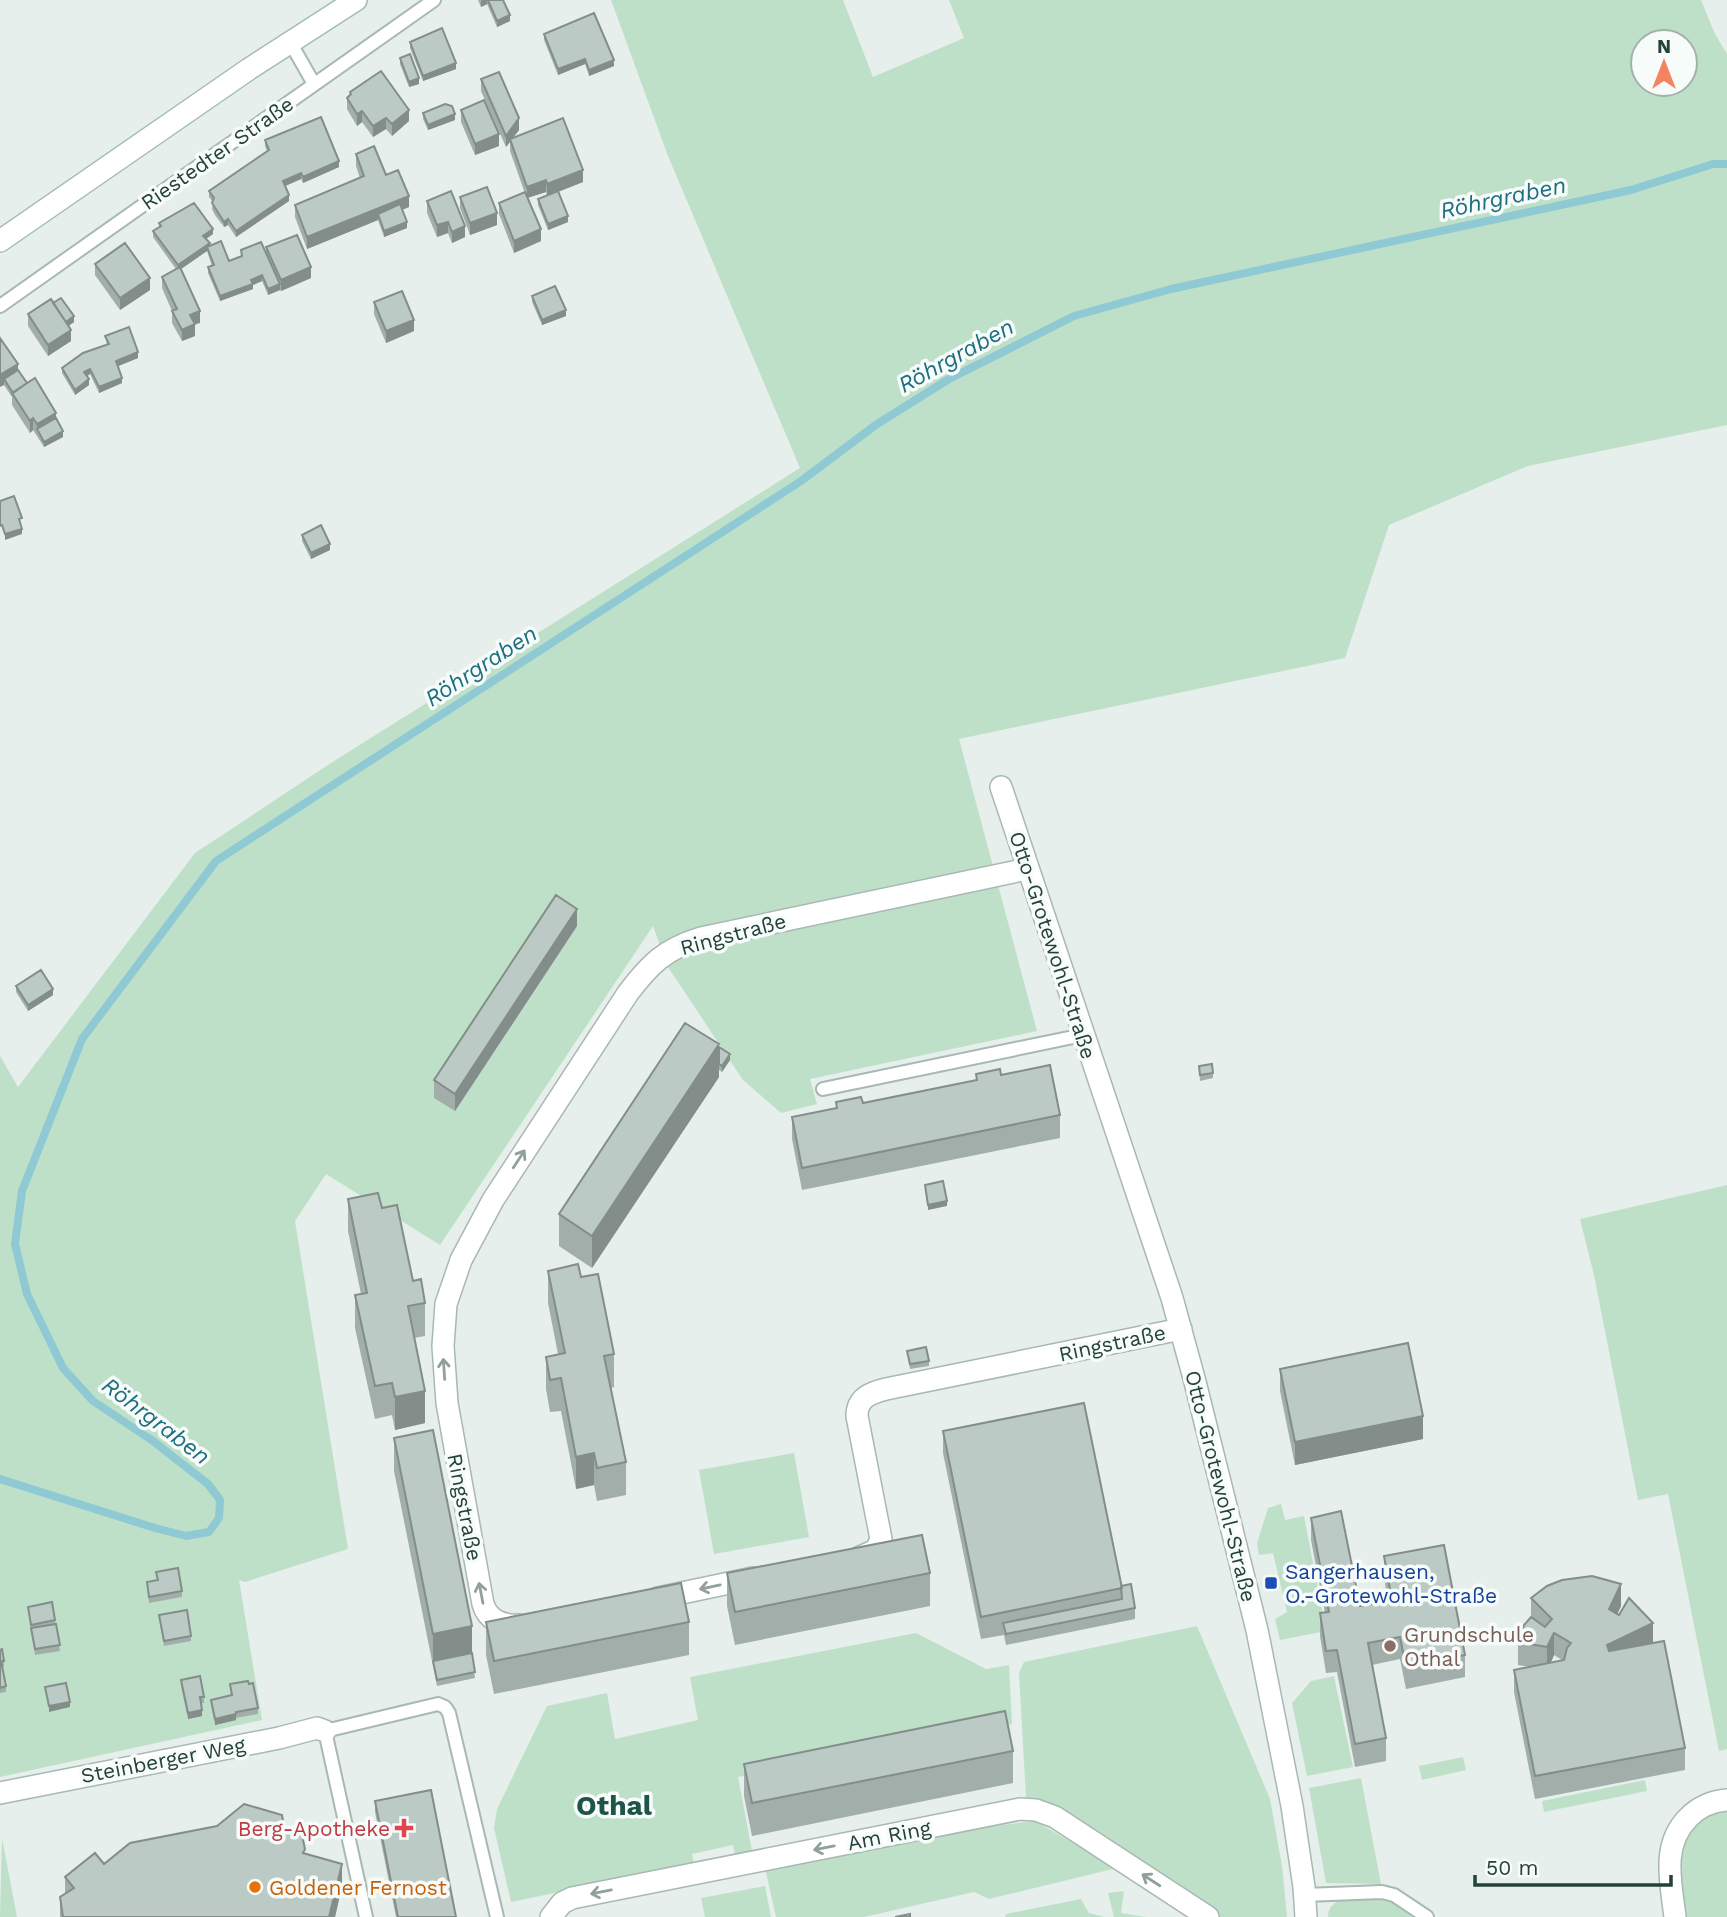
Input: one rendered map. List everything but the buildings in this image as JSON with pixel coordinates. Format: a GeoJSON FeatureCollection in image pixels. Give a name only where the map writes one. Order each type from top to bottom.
{"type":"FeatureCollection","features":[{"type":"Feature","properties":{"kind":"street"},"geometry":{"type":"LineString","coordinates":[[0,242],[290,42],[356,0]]}},
{"type":"Feature","properties":{"kind":"street","name":"Otto-Grotewohl-Straße"},"geometry":{"type":"LineString","coordinates":[[1001,787],[1181,1329],[1257,1630],[1292,1806],[1306,1895],[1306,1917]]}},
{"type":"Feature","properties":{"kind":"street","name":"Ringstraße"},"geometry":{"type":"LineString","coordinates":[[543,1621],[519,1625],[501,1623],[485,1611],[445,1387],[443,1324],[448,1293],[467,1248],[505,1180],[628,993],[649,966],[667,952],[717,933],[1027,869]]}},
{"type":"Feature","properties":{"kind":"street","name":"Ringstraße"},"geometry":{"type":"LineString","coordinates":[[846,1560],[876,1550],[881,1542],[857,1421],[857,1407],[865,1397],[886,1389],[1181,1329]]}},
{"type":"Feature","properties":{"kind":"street"},"geometry":{"type":"LineString","coordinates":[[632,1603],[769,1575]]}},
{"type":"Feature","properties":{"kind":"street","name":"Steinberger Weg"},"geometry":{"type":"LineString","coordinates":[[0,1793],[279,1738],[317,1728],[325,1731]]}},
{"type":"Feature","properties":{"kind":"street"},"geometry":{"type":"LineString","coordinates":[[1675,1917],[1670,1858],[1676,1833],[1692,1814],[1702,1807],[1727,1800]]}},
{"type":"Feature","properties":{"kind":"street","name":"Am Ring"},"geometry":{"type":"LineString","coordinates":[[551,1917],[562,1903],[572,1898],[1025,1809],[1055,1817],[1208,1917]]}},
{"type":"Feature","properties":{"kind":"lane","name":"Riestedter Straße"},"geometry":{"type":"LineString","coordinates":[[0,306],[433,0]]}},
{"type":"Feature","properties":{"kind":"lane"},"geometry":{"type":"LineString","coordinates":[[290,42],[314,84]]}},
{"type":"Feature","properties":{"kind":"lane"},"geometry":{"type":"LineString","coordinates":[[823,1089],[1083,1035]]}},
{"type":"Feature","properties":{"kind":"lane"},"geometry":{"type":"LineString","coordinates":[[366,1917],[325,1731],[438,1704],[445,1707],[480,1836],[497,1917]]}},
{"type":"Feature","properties":{"kind":"lane"},"geometry":{"type":"LineString","coordinates":[[1306,1895],[1382,1892],[1394,1895],[1427,1917]]}},
{"type":"Feature","properties":{"kind":"green space"},"geometry":{"type":"Polygon","coordinates":[[[611,0],[843,0],[873,77],[964,38],[949,0],[1701,0],[1715,34],[1727,54],[1727,425],[1528,466],[1389,525],[1345,658],[959,739],[1037,1031],[810,1079],[817,1104],[781,1113],[743,1080],[668,967],[653,926],[440,1245],[326,1174],[295,1221],[348,1549],[245,1582],[239,1580],[262,1720],[0,1777],[0,1056],[18,1087],[195,853],[331,763],[800,468],[668,156],[611,0]]]}},
{"type":"Feature","properties":{"kind":"green space"},"geometry":{"type":"Polygon","coordinates":[[[1727,1185],[1727,1749],[1719,1751],[1668,1494],[1638,1500],[1594,1275],[1580,1219],[1727,1185]]]}},
{"type":"Feature","properties":{"kind":"green space"},"geometry":{"type":"Polygon","coordinates":[[[794,1453],[809,1537],[714,1554],[699,1470],[794,1453]]]}},
{"type":"Feature","properties":{"kind":"green space"},"geometry":{"type":"Polygon","coordinates":[[[1281,1504],[1285,1520],[1304,1516],[1326,1631],[1280,1640],[1275,1619],[1287,1612],[1273,1553],[1259,1555],[1257,1543],[1268,1508],[1281,1504]]]}},
{"type":"Feature","properties":{"kind":"green space"},"geometry":{"type":"Polygon","coordinates":[[[1197,1626],[1270,1799],[1282,1866],[1287,1917],[1220,1917],[1029,1803],[1026,1798],[1019,1673],[1024,1662],[1197,1626]]]}},
{"type":"Feature","properties":{"kind":"green space"},"geometry":{"type":"Polygon","coordinates":[[[916,1633],[986,1669],[1009,1665],[1012,1724],[738,1777],[752,1851],[735,1855],[733,1845],[692,1854],[694,1864],[511,1902],[494,1828],[497,1809],[547,1706],[607,1693],[615,1739],[698,1720],[690,1677],[916,1633]]]}},
{"type":"Feature","properties":{"kind":"green space"},"geometry":{"type":"Polygon","coordinates":[[[1334,1676],[1353,1767],[1307,1776],[1292,1703],[1311,1681],[1334,1676]]]}},
{"type":"Feature","properties":{"kind":"green space"},"geometry":{"type":"Polygon","coordinates":[[[1463,1757],[1466,1770],[1422,1780],[1419,1766],[1463,1757]]]}},
{"type":"Feature","properties":{"kind":"green space"},"geometry":{"type":"Polygon","coordinates":[[[1361,1778],[1381,1884],[1326,1883],[1309,1788],[1361,1778]]]}},
{"type":"Feature","properties":{"kind":"green space"},"geometry":{"type":"Polygon","coordinates":[[[1645,1780],[1647,1791],[1544,1812],[1542,1801],[1645,1780]]]}},
{"type":"Feature","properties":{"kind":"green space"},"geometry":{"type":"Polygon","coordinates":[[[1727,1810],[1727,1917],[1682,1917],[1679,1866],[1686,1837],[1708,1817],[1727,1810]]]}},
{"type":"Feature","properties":{"kind":"green space"},"geometry":{"type":"Polygon","coordinates":[[[1035,1821],[1117,1868],[989,1899],[974,1892],[864,1917],[776,1917],[765,1868],[1035,1821]]]}},
{"type":"Feature","properties":{"kind":"green space"},"geometry":{"type":"Polygon","coordinates":[[[2,1838],[17,1917],[0,1917],[2,1838]]]}},
{"type":"Feature","properties":{"kind":"green space"},"geometry":{"type":"Polygon","coordinates":[[[765,1886],[771,1917],[705,1917],[701,1898],[765,1886]]]}},
{"type":"Feature","properties":{"kind":"green space"},"geometry":{"type":"Polygon","coordinates":[[[1124,1891],[1121,1913],[1146,1917],[1114,1917],[1108,1893],[1124,1891]]]}},
{"type":"Feature","properties":{"kind":"green space"},"geometry":{"type":"Polygon","coordinates":[[[1356,1897],[1379,1897],[1417,1917],[1328,1917],[1334,1904],[1340,1901],[1356,1897]]]}},
{"type":"Feature","properties":{"kind":"green space"},"geometry":{"type":"Polygon","coordinates":[[[1081,1899],[1089,1913],[1105,1917],[1005,1917],[1006,1914],[1081,1899]]]}},
{"type":"Feature","properties":{"kind":"waterway","name":"Röhrgraben"},"geometry":{"type":"LineString","coordinates":[[0,1479],[186,1536],[209,1532],[219,1518],[220,1500],[208,1484],[153,1441],[93,1401],[63,1368],[27,1294],[15,1244],[22,1191],[82,1039],[216,861],[801,481],[877,424],[949,379],[1074,316],[1171,289],[1631,190],[1713,164],[1727,164]]}},
{"type":"Feature","properties":{"kind":"place","name":"Sangerhausen, O.-Grotewohl-Straße"},"geometry":{"type":"Point","coordinates":[1271,1583]}},
{"type":"Feature","properties":{"kind":"place","name":"Grundschule Othal"},"geometry":{"type":"Point","coordinates":[1390,1646]}},
{"type":"Feature","properties":{"kind":"place","name":"Berg-Apotheke"},"geometry":{"type":"Point","coordinates":[404,1828]}},
{"type":"Feature","properties":{"kind":"place","name":"Goldener Fernost"},"geometry":{"type":"Point","coordinates":[255,1887]}},
{"type":"Feature","properties":{"kind":"district","name":"Othal"},"geometry":{"type":"Point","coordinates":[614,1805]}}]}
